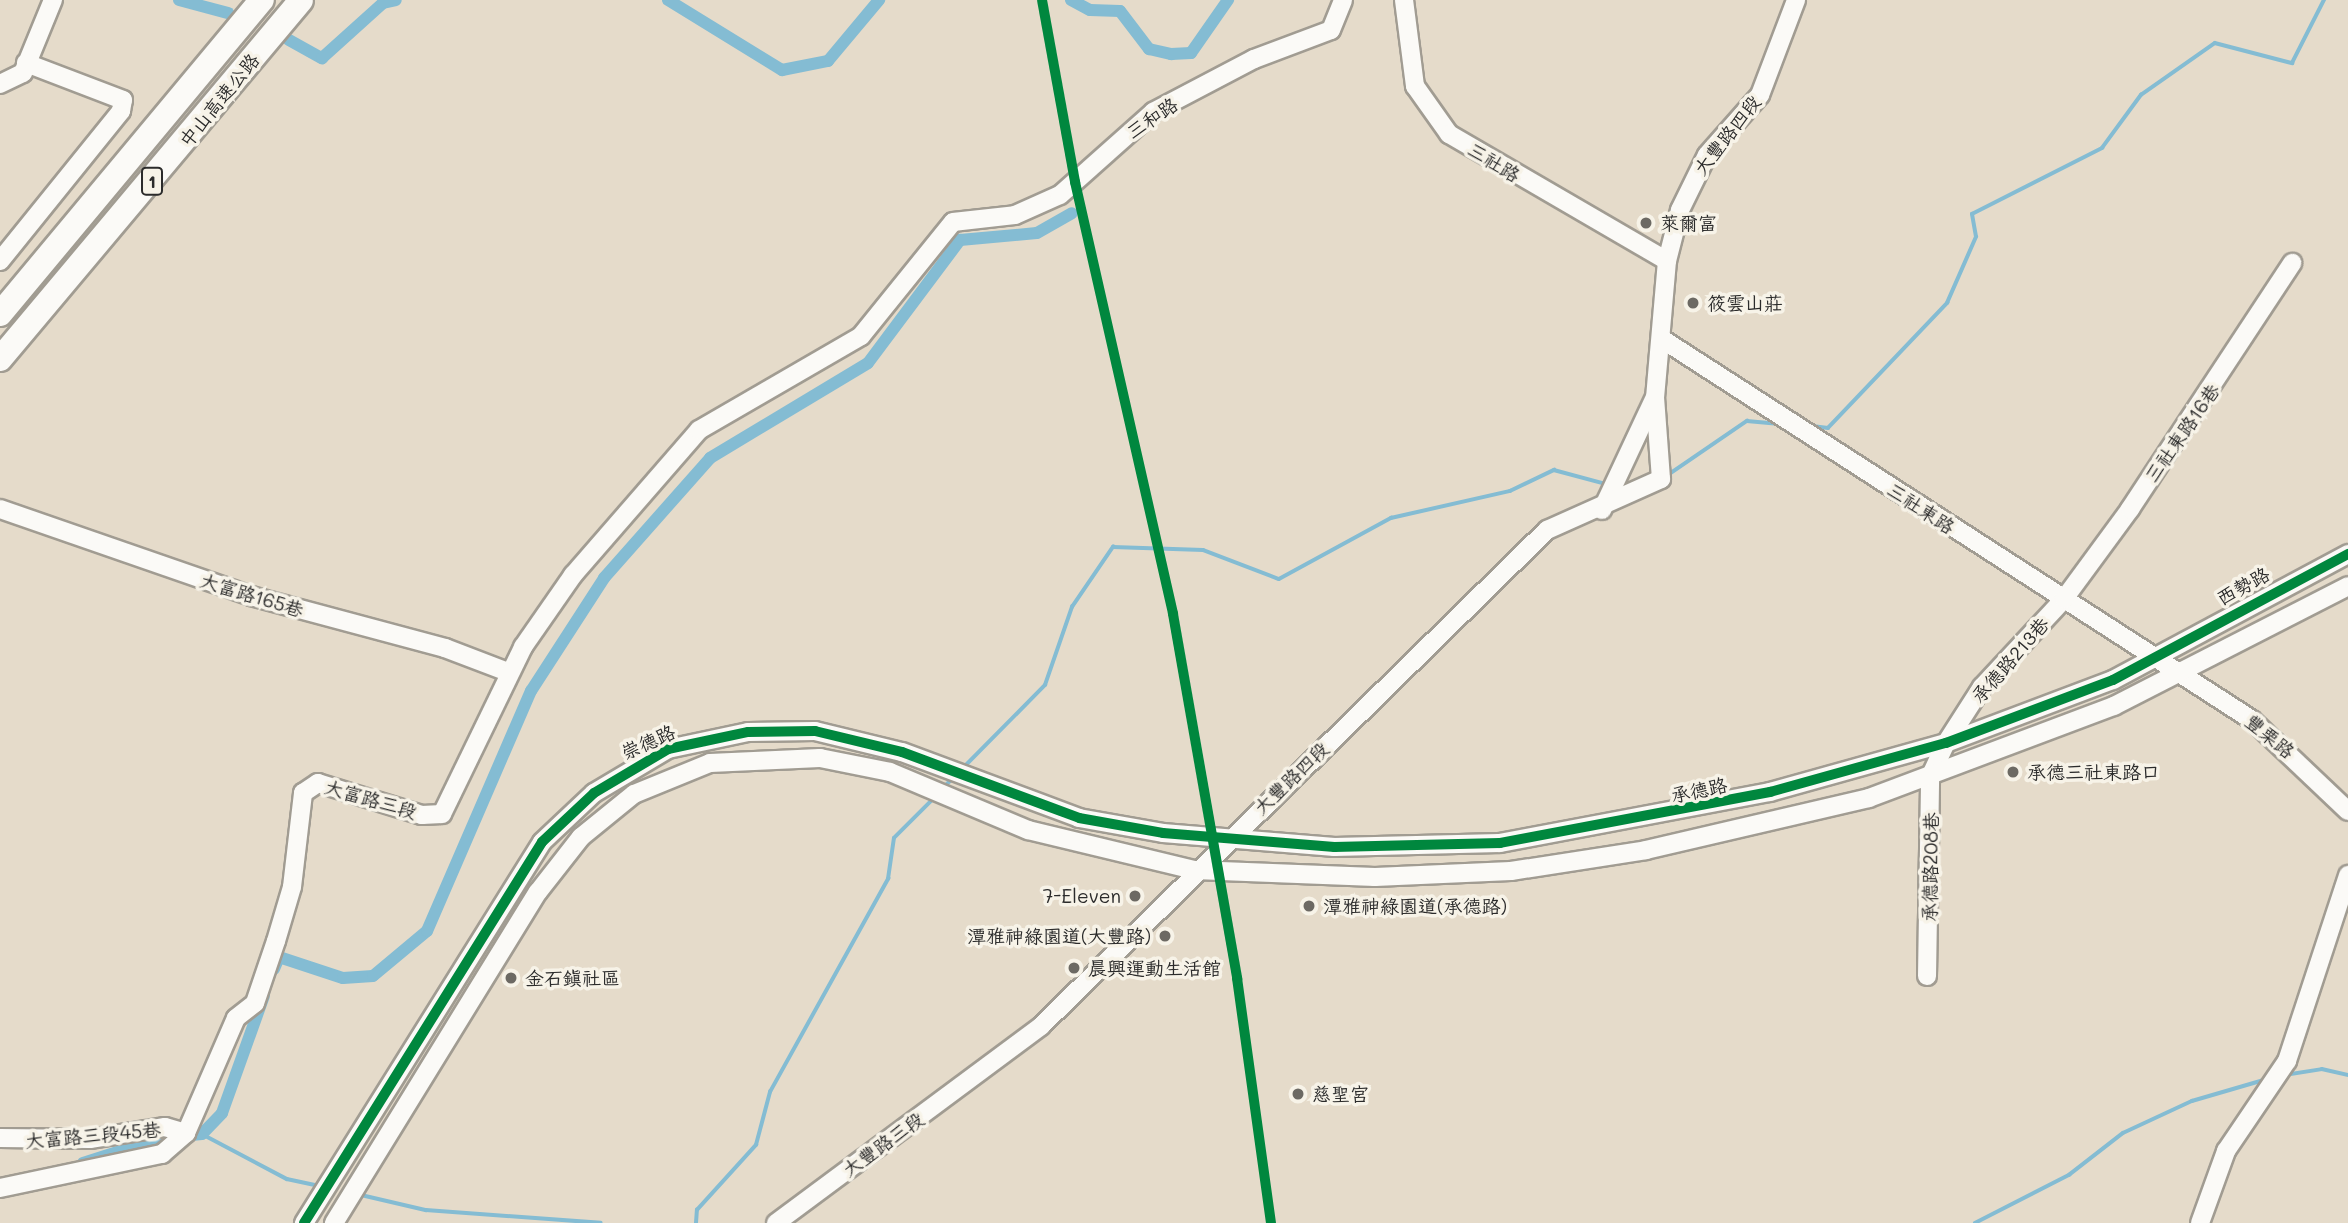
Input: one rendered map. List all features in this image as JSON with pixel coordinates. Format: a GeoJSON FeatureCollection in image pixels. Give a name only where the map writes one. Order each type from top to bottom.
{"type":"FeatureCollection","features":[{"type":"Feature","properties":{"kind":"highway","name":"中山高速公路"},"geometry":{"type":"LineString","coordinates":[[0,314],[262,0]]}},
{"type":"Feature","properties":{"kind":"highway","name":"中山高速公路"},"geometry":{"type":"LineString","coordinates":[[0,359],[300,0]]}},
{"type":"Feature","properties":{"kind":"street"},"geometry":{"type":"LineString","coordinates":[[0,84],[14,83],[26,63],[53,0]]}},
{"type":"Feature","properties":{"kind":"street","name":"三和路"},"geometry":{"type":"LineString","coordinates":[[953,222],[1015,215],[1060,195],[1153,113],[1255,60],[1331,30],[1342,0]]}},
{"type":"Feature","properties":{"kind":"street","name":"三社路"},"geometry":{"type":"LineString","coordinates":[[1404,0],[1415,86],[1449,134],[1667,261]]}},
{"type":"Feature","properties":{"kind":"street","name":"大豐路四段"},"geometry":{"type":"LineString","coordinates":[[991,1065],[1041,1026],[1195,870],[1547,530],[1602,510],[1661,479],[1655,398],[1667,261],[1693,178],[1760,95],[1796,0]]}},
{"type":"Feature","properties":{"kind":"street"},"geometry":{"type":"LineString","coordinates":[[0,261],[121,111],[123,100],[26,63]]}},
{"type":"Feature","properties":{"kind":"street","name":"大富路三段"},"geometry":{"type":"LineString","coordinates":[[0,1188],[162,1154],[187,1133],[236,1018],[254,1003],[272,954],[292,887],[303,793],[318,783],[422,815],[442,814],[508,672],[573,575],[657,474],[699,430],[748,404],[861,336],[953,222]]}},
{"type":"Feature","properties":{"kind":"street","name":"三社東路16巷"},"geometry":{"type":"LineString","coordinates":[[2064,598],[2237,354],[2292,263]]}},
{"type":"Feature","properties":{"kind":"street","name":"三社東路"},"geometry":{"type":"LineString","coordinates":[[1662,339],[2182,673]]}},
{"type":"Feature","properties":{"kind":"street","name":"大豐路四段"},"geometry":{"type":"LineString","coordinates":[[1602,510],[1655,398]]}},
{"type":"Feature","properties":{"kind":"street","name":"大富路165巷"},"geometry":{"type":"LineString","coordinates":[[0,509],[251,596],[445,648],[508,672]]}},
{"type":"Feature","properties":{"kind":"street","name":"西勢路"},"geometry":{"type":"LineString","coordinates":[[2159,657],[2227,614],[2348,554]]}},
{"type":"Feature","properties":{"kind":"street"},"geometry":{"type":"LineString","coordinates":[[334,1223],[538,892],[581,837],[634,794],[710,763],[752,757],[820,758],[890,772],[1028,830],[1195,870],[1375,877],[1511,871],[1791,819],[1934,769],[2182,673],[2348,586]]}},
{"type":"Feature","properties":{"kind":"street","name":"承德路213巷"},"geometry":{"type":"LineString","coordinates":[[1934,769],[1946,743],[1982,687],[2064,598]]}},
{"type":"Feature","properties":{"kind":"street","name":"承德路"},"geometry":{"type":"LineString","coordinates":[[1226,840],[1334,847],[1500,843],[1770,792],[1946,743],[2159,657]]}},
{"type":"Feature","properties":{"kind":"street","name":"豐栗路"},"geometry":{"type":"LineString","coordinates":[[2182,673],[2262,728],[2348,811]]}},
{"type":"Feature","properties":{"kind":"street","name":"崇德路"},"geometry":{"type":"LineString","coordinates":[[304,1223],[542,842],[627,769],[709,737],[815,731],[957,774],[1079,818],[1226,840]]}},
{"type":"Feature","properties":{"kind":"street","name":"承德路208巷"},"geometry":{"type":"LineString","coordinates":[[1927,975],[1934,769]]}},
{"type":"Feature","properties":{"kind":"street"},"geometry":{"type":"LineString","coordinates":[[2200,1223],[2226,1151],[2287,1061],[2348,875]]}},
{"type":"Feature","properties":{"kind":"street","name":"大豐路三段"},"geometry":{"type":"LineString","coordinates":[[776,1223],[991,1065]]}},
{"type":"Feature","properties":{"kind":"street","name":"大富路三段45巷"},"geometry":{"type":"LineString","coordinates":[[0,1138],[90,1139],[165,1127],[187,1133]]}},
{"type":"Feature","properties":{"kind":"waterway"},"geometry":{"type":"LineString","coordinates":[[179,0],[228,13]]}},
{"type":"Feature","properties":{"kind":"waterway"},"geometry":{"type":"LineString","coordinates":[[289,40],[322,58],[383,3],[396,0]]}},
{"type":"Feature","properties":{"kind":"waterway"},"geometry":{"type":"LineString","coordinates":[[668,0],[782,70],[828,61],[879,0]]}},
{"type":"Feature","properties":{"kind":"waterway"},"geometry":{"type":"LineString","coordinates":[[1071,0],[1090,10],[1120,11],[1149,49],[1171,54],[1191,53],[1228,0]]}},
{"type":"Feature","properties":{"kind":"waterway"},"geometry":{"type":"LineString","coordinates":[[1812,426],[1828,428],[1947,303],[1976,237],[1972,214],[2102,148],[2141,95],[2215,43],[2292,63],[2324,0]]}},
{"type":"Feature","properties":{"kind":"waterway"},"geometry":{"type":"LineString","coordinates":[[274,969],[279,957],[343,978],[373,976],[427,931],[531,691],[604,578],[710,458],[868,363],[960,240],[1037,233],[1072,213]]}},
{"type":"Feature","properties":{"kind":"waterway"},"geometry":{"type":"LineString","coordinates":[[1668,475],[1747,421],[1780,424]]}},
{"type":"Feature","properties":{"kind":"waterway"},"geometry":{"type":"LineString","coordinates":[[962,769],[1045,685],[1072,607],[1113,547],[1203,550],[1279,579],[1391,518],[1510,491],[1554,470],[1606,484]]}},
{"type":"Feature","properties":{"kind":"waterway"},"geometry":{"type":"LineString","coordinates":[[942,789],[954,777]]}},
{"type":"Feature","properties":{"kind":"waterway"},"geometry":{"type":"LineString","coordinates":[[696,1223],[697,1210],[756,1145],[770,1092],[888,879],[894,838],[935,797]]}},
{"type":"Feature","properties":{"kind":"waterway"},"geometry":{"type":"LineString","coordinates":[[83,1163],[161,1138],[202,1134],[222,1113],[264,996]]}},
{"type":"Feature","properties":{"kind":"waterway"},"geometry":{"type":"LineString","coordinates":[[2285,1075],[2322,1069],[2348,1075]]}},
{"type":"Feature","properties":{"kind":"waterway"},"geometry":{"type":"LineString","coordinates":[[1975,1223],[2069,1175],[2123,1133],[2192,1101],[2267,1079]]}},
{"type":"Feature","properties":{"kind":"waterway"},"geometry":{"type":"LineString","coordinates":[[202,1134],[287,1179],[319,1186]]}},
{"type":"Feature","properties":{"kind":"waterway"},"geometry":{"type":"LineString","coordinates":[[357,1194],[426,1210],[601,1223]]}},
{"type":"Feature","properties":{"kind":"cycle path"},"geometry":{"type":"LineString","coordinates":[[1042,0],[1075,182],[1173,614],[1237,978],[1271,1223]]}},
{"type":"Feature","properties":{"kind":"cycle path"},"geometry":{"type":"LineString","coordinates":[[304,1223],[542,842],[594,793],[668,749],[748,732],[815,731],[902,752],[1079,818],[1163,833],[1334,847],[1500,843],[1770,792],[1946,743],[2113,680],[2348,554]]}},
{"type":"Feature","properties":{"kind":"place","name":"萊爾富"},"geometry":{"type":"Point","coordinates":[1646,223]}},
{"type":"Feature","properties":{"kind":"place","name":"筱雲山莊"},"geometry":{"type":"Point","coordinates":[1693,303]}},
{"type":"Feature","properties":{"kind":"place","name":"承德三社東路口"},"geometry":{"type":"Point","coordinates":[2013,772]}},
{"type":"Feature","properties":{"kind":"place","name":"7-Eleven"},"geometry":{"type":"Point","coordinates":[1135,896]}},
{"type":"Feature","properties":{"kind":"place","name":"潭雅神綠園道(承德路)"},"geometry":{"type":"Point","coordinates":[1309,906]}},
{"type":"Feature","properties":{"kind":"place","name":"潭雅神綠園道(大豐路)"},"geometry":{"type":"Point","coordinates":[1165,936]}},
{"type":"Feature","properties":{"kind":"place","name":"晨興運動生活館"},"geometry":{"type":"Point","coordinates":[1074,968]}},
{"type":"Feature","properties":{"kind":"place","name":"金石鎮社區"},"geometry":{"type":"Point","coordinates":[511,978]}},
{"type":"Feature","properties":{"kind":"place","name":"慈聖宮"},"geometry":{"type":"Point","coordinates":[1298,1094]}}]}
